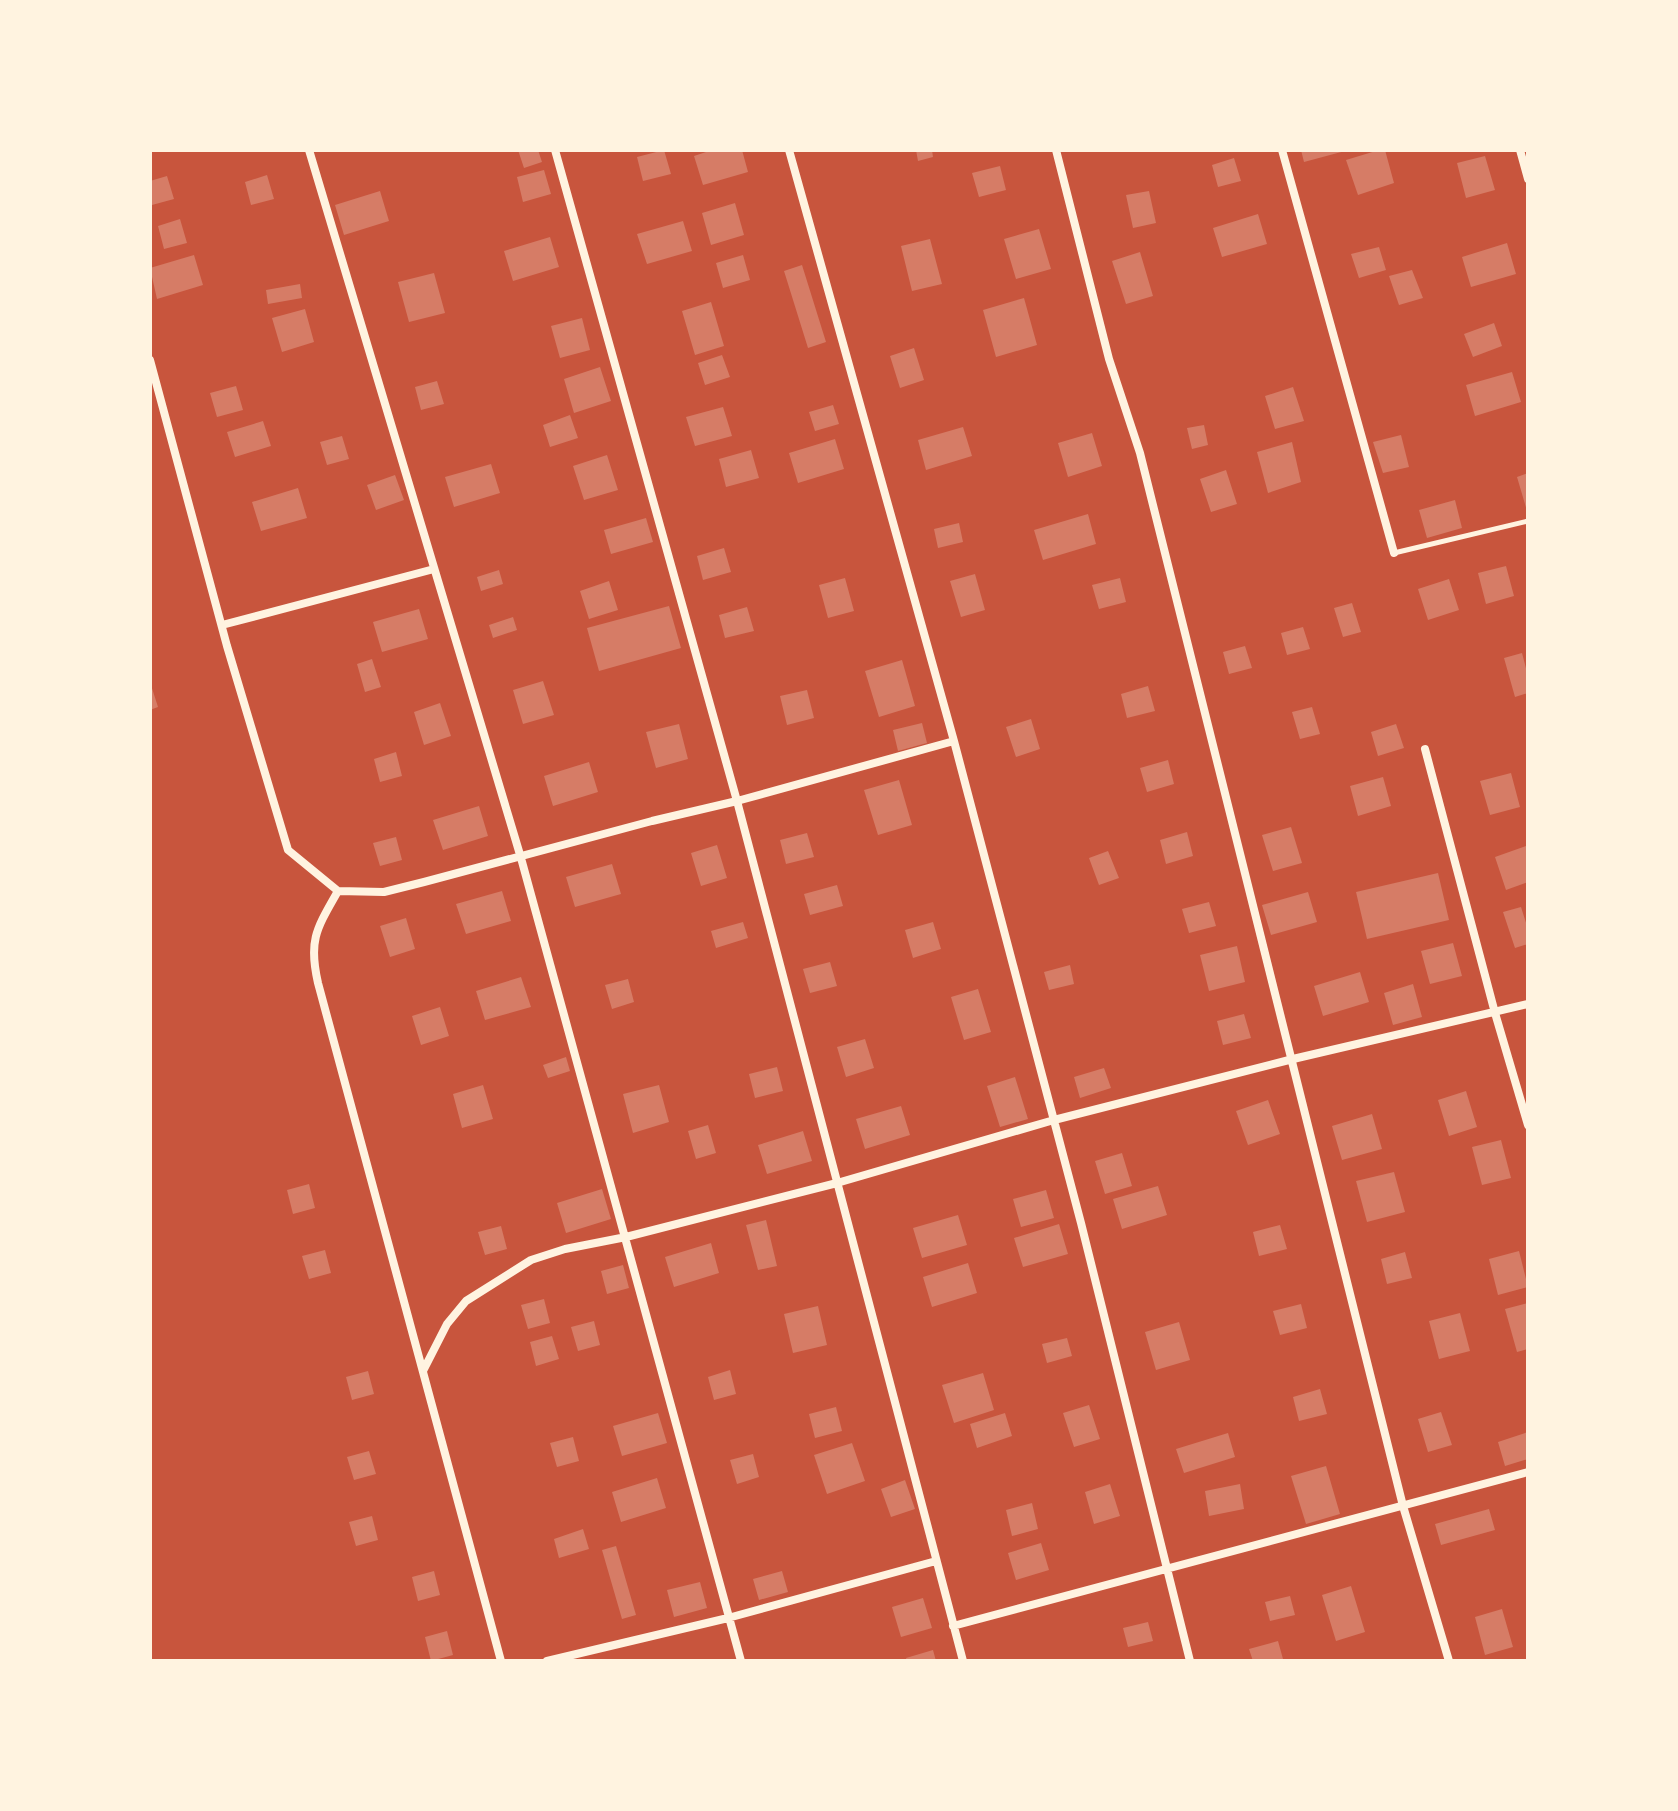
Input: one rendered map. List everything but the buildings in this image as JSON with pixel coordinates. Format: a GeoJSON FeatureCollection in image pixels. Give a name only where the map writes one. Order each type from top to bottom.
{"type":"FeatureCollection","features":[{"type":"Feature","properties":{"kind":"street"},"geometry":{"type":"LineString","coordinates":[[309,150],[521,858],[741,1661]]}},
{"type":"Feature","properties":{"kind":"street"},"geometry":{"type":"LineString","coordinates":[[555,150],[737,801],[963,1661]]}},
{"type":"Feature","properties":{"kind":"street"},"geometry":{"type":"LineString","coordinates":[[789,150],[954,741],[1054,1120],[1190,1661]]}},
{"type":"Feature","properties":{"kind":"street"},"geometry":{"type":"LineString","coordinates":[[1056,150],[1109,359],[1140,453],[1403,1506],[1449,1661]]}},
{"type":"Feature","properties":{"kind":"street"},"geometry":{"type":"LineString","coordinates":[[1282,150],[1394,553]]}},
{"type":"Feature","properties":{"kind":"street"},"geometry":{"type":"LineString","coordinates":[[1520,150],[1528,177]]}},
{"type":"Feature","properties":{"kind":"street"},"geometry":{"type":"LineString","coordinates":[[150,360],[222,625],[288,850],[338,891],[384,892],[737,801],[954,741]]}},
{"type":"Feature","properties":{"kind":"street"},"geometry":{"type":"LineString","coordinates":[[222,625],[434,569]]}},
{"type":"Feature","properties":{"kind":"street"},"geometry":{"type":"LineString","coordinates":[[1425,749],[1528,1125]]}},
{"type":"Feature","properties":{"kind":"street"},"geometry":{"type":"LineString","coordinates":[[338,891],[320,922],[312,954],[501,1661]]}},
{"type":"Feature","properties":{"kind":"street"},"geometry":{"type":"LineString","coordinates":[[423,1371],[447,1324],[466,1301],[531,1260],[837,1183],[1054,1120],[1293,1059],[1528,1004]]}},
{"type":"Feature","properties":{"kind":"street"},"geometry":{"type":"LineString","coordinates":[[953,1626],[1528,1472]]}},
{"type":"Feature","properties":{"kind":"street"},"geometry":{"type":"LineString","coordinates":[[547,1661],[728,1618],[936,1561]]}},
{"type":"Feature","properties":{"kind":"lane"},"geometry":{"type":"LineString","coordinates":[[1394,553],[1528,521]]}}]}
